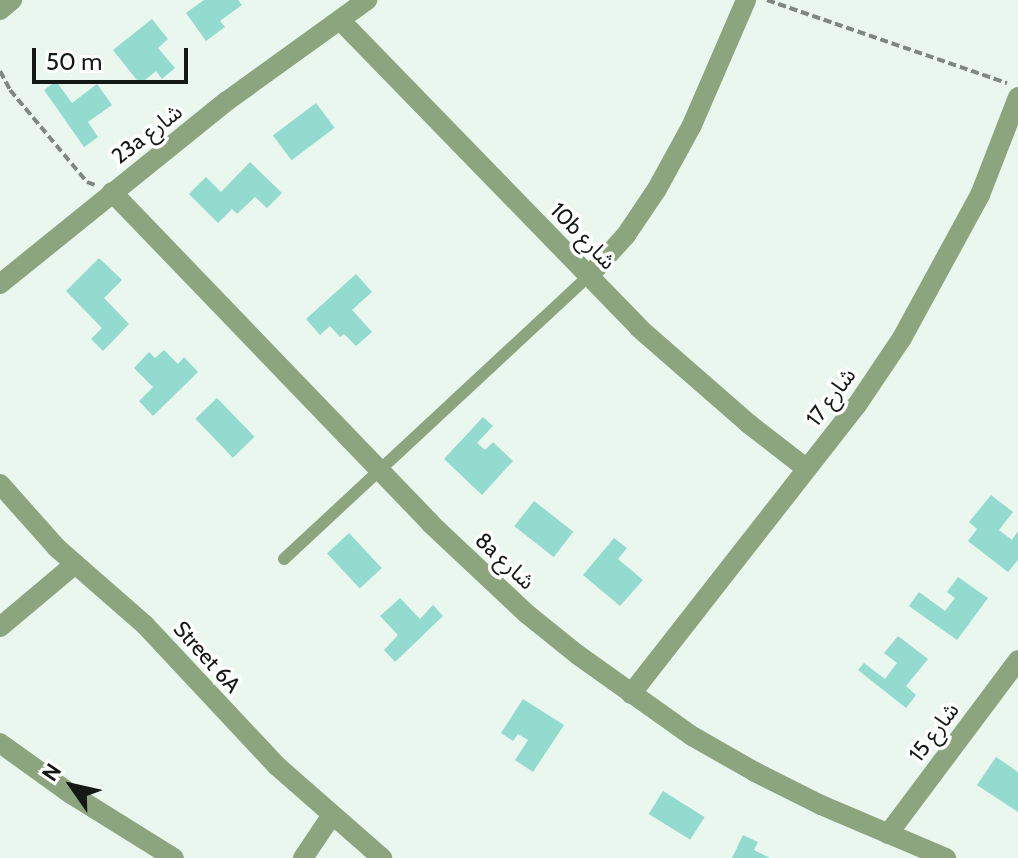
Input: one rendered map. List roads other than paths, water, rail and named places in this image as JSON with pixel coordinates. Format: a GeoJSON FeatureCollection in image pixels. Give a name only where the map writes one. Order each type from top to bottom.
{"type":"FeatureCollection","features":[{"type":"Feature","properties":{"kind":"street"},"geometry":{"type":"LineString","coordinates":[[0,10],[12,0]]}},
{"type":"Feature","properties":{"kind":"street","name":"23a شارع"},"geometry":{"type":"LineString","coordinates":[[0,284],[227,101],[367,0]]}},
{"type":"Feature","properties":{"kind":"street"},"geometry":{"type":"LineString","coordinates":[[589,276],[626,235],[657,189],[692,125],[746,0]]}},
{"type":"Feature","properties":{"kind":"street","name":"10b شارع"},"geometry":{"type":"LineString","coordinates":[[340,20],[589,276],[693,377],[807,469]]}},
{"type":"Feature","properties":{"kind":"street","name":"شارع 17"},"geometry":{"type":"LineString","coordinates":[[631,694],[857,405],[943,268],[980,195],[1018,97]]}},
{"type":"Feature","properties":{"kind":"street","name":"8a شارع"},"geometry":{"type":"LineString","coordinates":[[112,192],[430,523],[527,614],[631,694],[692,736],[755,772],[946,858]]}},
{"type":"Feature","properties":{"kind":"street","name":"Street 6A"},"geometry":{"type":"LineString","coordinates":[[0,484],[40,531],[145,625],[251,740],[382,858]]}},
{"type":"Feature","properties":{"kind":"street"},"geometry":{"type":"LineString","coordinates":[[0,627],[75,564]]}},
{"type":"Feature","properties":{"kind":"street","name":"شارع 15"},"geometry":{"type":"LineString","coordinates":[[888,834],[1018,660]]}},
{"type":"Feature","properties":{"kind":"street"},"geometry":{"type":"LineString","coordinates":[[0,743],[71,794],[174,858]]}},
{"type":"Feature","properties":{"kind":"street"},"geometry":{"type":"LineString","coordinates":[[303,858],[332,815]]}},
{"type":"Feature","properties":{"kind":"lane"},"geometry":{"type":"LineString","coordinates":[[284,559],[589,276]]}}]}
